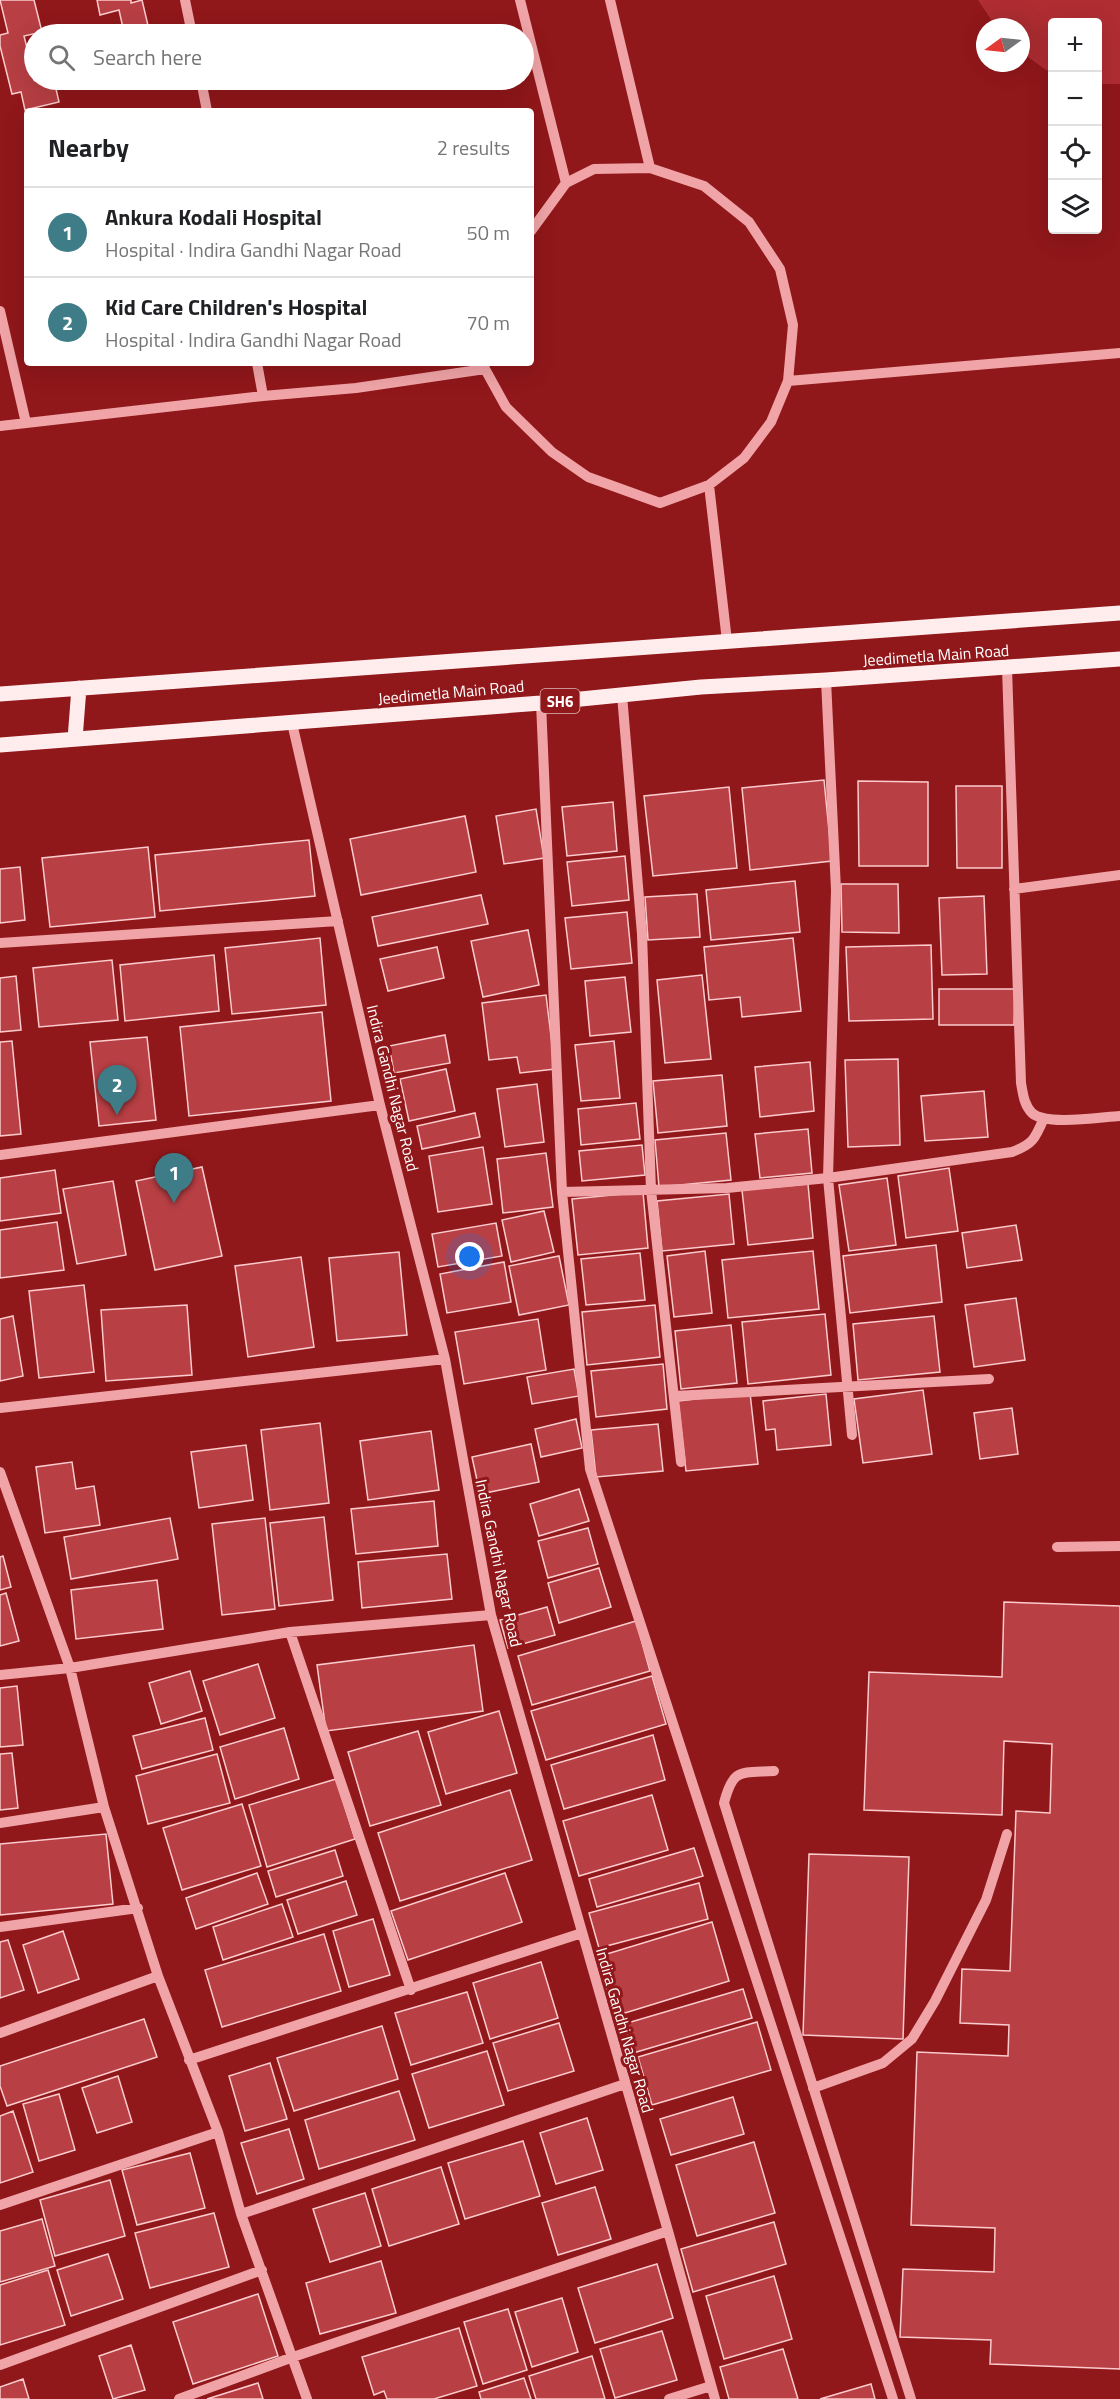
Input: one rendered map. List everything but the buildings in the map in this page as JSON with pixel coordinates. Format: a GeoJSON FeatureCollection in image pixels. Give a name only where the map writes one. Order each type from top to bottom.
{"type":"FeatureCollection","features":[{"type":"Feature","properties":{"kind":"main road","name":"Jeedimetla Main Road"},"geometry":{"type":"LineString","coordinates":[[0,694],[1120,613]]}},
{"type":"Feature","properties":{"kind":"main road","name":"Jeedimetla Main Road"},"geometry":{"type":"LineString","coordinates":[[0,745],[541,703],[701,687],[1120,659]]}},
{"type":"Feature","properties":{"kind":"main road"},"geometry":{"type":"LineString","coordinates":[[75,739],[79,688]]}},
{"type":"Feature","properties":{"kind":"street"},"geometry":{"type":"LineString","coordinates":[[185,0],[190,24]]}},
{"type":"Feature","properties":{"kind":"street"},"geometry":{"type":"LineString","coordinates":[[520,0],[526,24]]}},
{"type":"Feature","properties":{"kind":"street"},"geometry":{"type":"LineString","coordinates":[[610,0],[650,168]]}},
{"type":"Feature","properties":{"kind":"street"},"geometry":{"type":"LineString","coordinates":[[534,56],[566,183]]}},
{"type":"Feature","properties":{"kind":"street"},"geometry":{"type":"LineString","coordinates":[[203,90],[206,108]]}},
{"type":"Feature","properties":{"kind":"street"},"geometry":{"type":"LineString","coordinates":[[0,426],[263,396],[356,388],[485,366],[506,407],[552,452],[588,477],[660,503],[709,485],[744,458],[771,422],[788,381],[793,325],[780,269],[749,222],[704,186],[650,168],[594,169],[566,183],[534,227]]}},
{"type":"Feature","properties":{"kind":"street"},"geometry":{"type":"LineString","coordinates":[[0,311],[26,423]]}},
{"type":"Feature","properties":{"kind":"street"},"geometry":{"type":"LineString","coordinates":[[788,381],[1120,352]]}},
{"type":"Feature","properties":{"kind":"street"},"geometry":{"type":"LineString","coordinates":[[258,366],[263,396]]}},
{"type":"Feature","properties":{"kind":"street"},"geometry":{"type":"LineString","coordinates":[[709,485],[727,641]]}},
{"type":"Feature","properties":{"kind":"street"},"geometry":{"type":"LineString","coordinates":[[1007,668],[1021,1083],[1025,1104],[1033,1114],[1044,1118],[1120,1116]]}},
{"type":"Feature","properties":{"kind":"street"},"geometry":{"type":"LineString","coordinates":[[826,680],[836,890],[828,1178],[852,1435]]}},
{"type":"Feature","properties":{"kind":"street"},"geometry":{"type":"LineString","coordinates":[[622,695],[642,934],[651,1190],[681,1462]]}},
{"type":"Feature","properties":{"kind":"street"},"geometry":{"type":"LineString","coordinates":[[541,703],[562,1192],[590,1469],[893,2399]]}},
{"type":"Feature","properties":{"kind":"street","name":"Indira Gandhi Nagar Road"},"geometry":{"type":"LineString","coordinates":[[292,723],[381,1105],[445,1359],[491,1615],[715,2399]]}},
{"type":"Feature","properties":{"kind":"street"},"geometry":{"type":"LineString","coordinates":[[1014,888],[1120,875]]}},
{"type":"Feature","properties":{"kind":"street"},"geometry":{"type":"LineString","coordinates":[[0,943],[338,921]]}},
{"type":"Feature","properties":{"kind":"street"},"geometry":{"type":"LineString","coordinates":[[0,1155],[381,1105]]}},
{"type":"Feature","properties":{"kind":"street"},"geometry":{"type":"LineString","coordinates":[[562,1192],[727,1188],[828,1178],[1012,1152],[1028,1146],[1036,1137],[1044,1118]]}},
{"type":"Feature","properties":{"kind":"street"},"geometry":{"type":"LineString","coordinates":[[0,1408],[445,1359]]}},
{"type":"Feature","properties":{"kind":"street"},"geometry":{"type":"LineString","coordinates":[[674,1396],[989,1379]]}},
{"type":"Feature","properties":{"kind":"street"},"geometry":{"type":"LineString","coordinates":[[0,1472],[70,1668],[105,1807],[158,1976],[218,2132],[241,2214],[308,2399]]}},
{"type":"Feature","properties":{"kind":"street"},"geometry":{"type":"LineString","coordinates":[[1056,1547],[1120,1546]]}},
{"type":"Feature","properties":{"kind":"street"},"geometry":{"type":"LineString","coordinates":[[0,1675],[70,1668],[290,1632],[491,1615]]}},
{"type":"Feature","properties":{"kind":"street"},"geometry":{"type":"LineString","coordinates":[[290,1632],[411,1990]]}},
{"type":"Feature","properties":{"kind":"street"},"geometry":{"type":"LineString","coordinates":[[774,1771],[741,1773],[729,1783],[724,1803],[911,2399]]}},
{"type":"Feature","properties":{"kind":"street"},"geometry":{"type":"LineString","coordinates":[[0,1823],[105,1807]]}},
{"type":"Feature","properties":{"kind":"street"},"geometry":{"type":"LineString","coordinates":[[813,2088],[883,2063],[912,2039],[935,2001],[986,1900],[1007,1834]]}},
{"type":"Feature","properties":{"kind":"street"},"geometry":{"type":"LineString","coordinates":[[0,1927],[138,1908]]}},
{"type":"Feature","properties":{"kind":"street"},"geometry":{"type":"LineString","coordinates":[[189,2060],[582,1933]]}},
{"type":"Feature","properties":{"kind":"street"},"geometry":{"type":"LineString","coordinates":[[0,2033],[158,1976]]}},
{"type":"Feature","properties":{"kind":"street"},"geometry":{"type":"LineString","coordinates":[[241,2214],[625,2084]]}},
{"type":"Feature","properties":{"kind":"street"},"geometry":{"type":"LineString","coordinates":[[0,2205],[218,2132]]}},
{"type":"Feature","properties":{"kind":"street"},"geometry":{"type":"LineString","coordinates":[[179,2399],[294,2357],[668,2230]]}},
{"type":"Feature","properties":{"kind":"street"},"geometry":{"type":"LineString","coordinates":[[0,2365],[262,2270]]}},
{"type":"Feature","properties":{"kind":"street"},"geometry":{"type":"LineString","coordinates":[[669,2399],[711,2386]]}},
{"type":"Feature","properties":{"kind":"shaded area"},"geometry":{"type":"Polygon","coordinates":[[[978,0],[1120,0],[1120,84],[1102,84],[1102,18],[1048,18],[1048,71],[1030,58],[1030,18],[990,18],[978,0]]]}},
{"type":"Feature","properties":{"kind":"place","name":"Kid Care Children's Hospital"},"geometry":{"type":"Point","coordinates":[117,1115]}},
{"type":"Feature","properties":{"kind":"place","name":"Ankura Kodali Hospital"},"geometry":{"type":"Point","coordinates":[174,1203]}}]}
